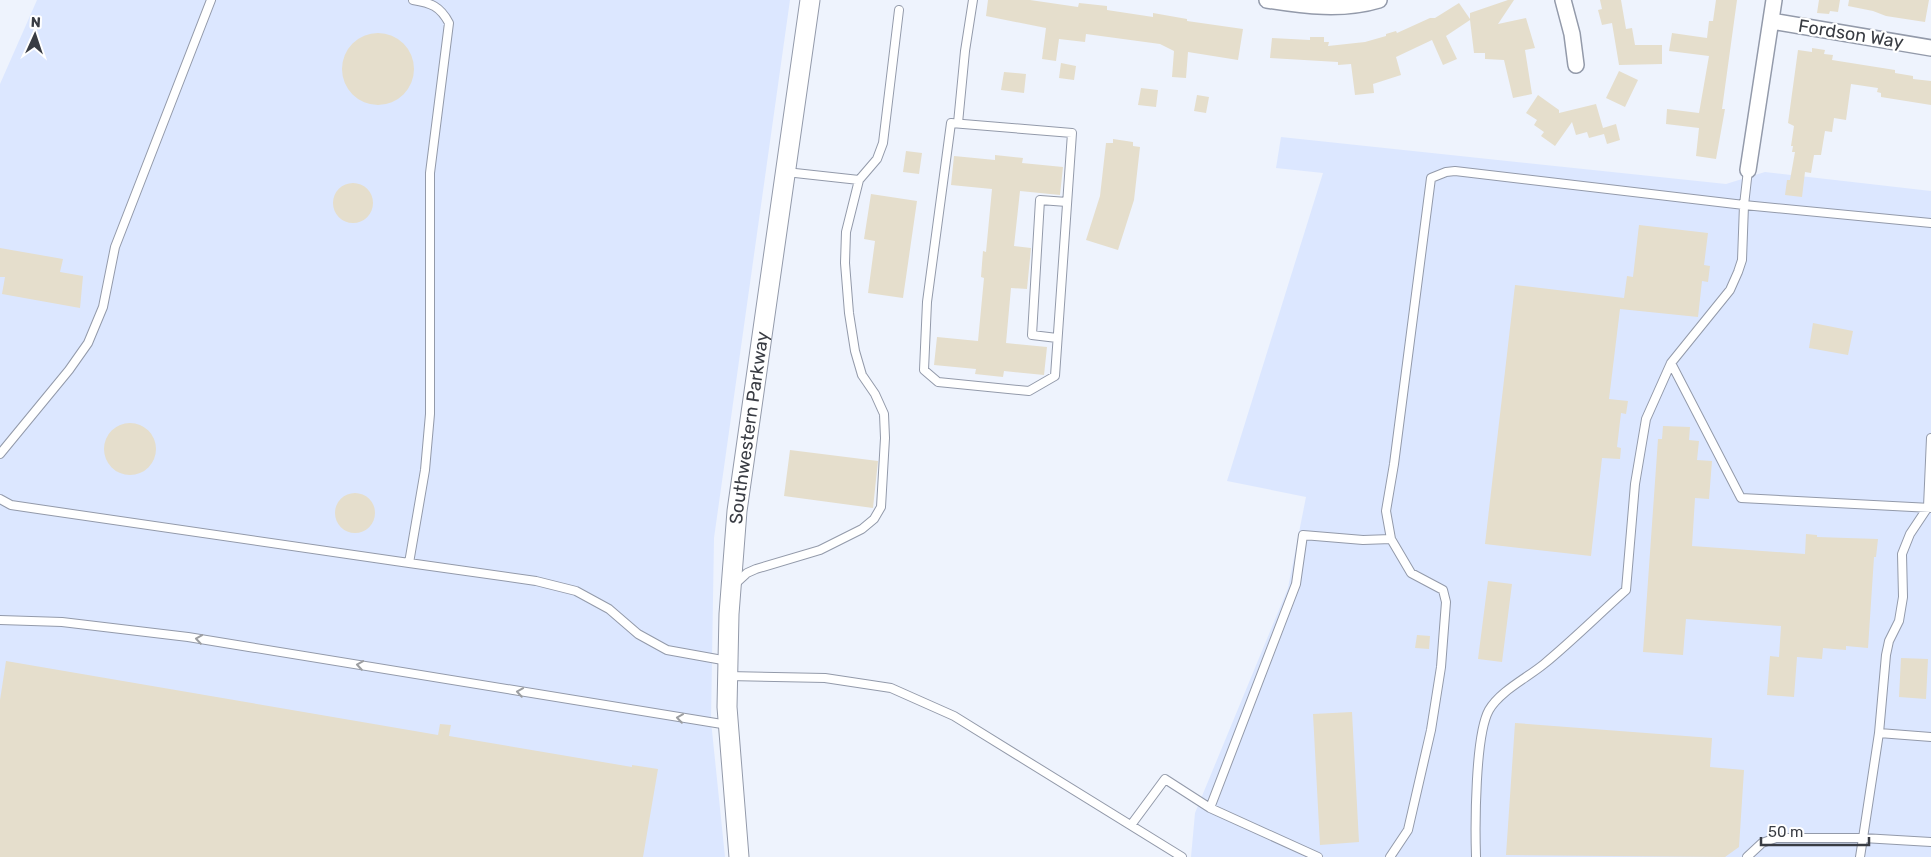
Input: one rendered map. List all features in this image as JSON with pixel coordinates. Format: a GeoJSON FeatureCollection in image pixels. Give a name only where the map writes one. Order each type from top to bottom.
{"type":"FeatureCollection","features":[{"type":"Feature","properties":{"kind":"street","name":"Southwestern Parkway"},"geometry":{"type":"LineString","coordinates":[[739,857],[728,725],[731,587],[736,511],[810,0]]}},
{"type":"Feature","properties":{"kind":"street"},"geometry":{"type":"LineString","coordinates":[[1272,0],[1329,7],[1379,0]]}},
{"type":"Feature","properties":{"kind":"street"},"geometry":{"type":"LineString","coordinates":[[1563,0],[1572,34],[1576,65]]}},
{"type":"Feature","properties":{"kind":"street"},"geometry":{"type":"LineString","coordinates":[[1748,170],[1774,0]]}},
{"type":"Feature","properties":{"kind":"street","name":"Fordson Way"},"geometry":{"type":"LineString","coordinates":[[1771,21],[1931,48]]}},
{"type":"Feature","properties":{"kind":"lane"},"geometry":{"type":"LineString","coordinates":[[0,454],[69,370],[88,342],[103,307],[115,247],[211,0]]}},
{"type":"Feature","properties":{"kind":"lane"},"geometry":{"type":"LineString","coordinates":[[409,563],[425,470],[430,414],[430,173],[449,23],[442,11],[432,4],[413,0]]}},
{"type":"Feature","properties":{"kind":"lane"},"geometry":{"type":"LineString","coordinates":[[958,123],[965,51],[973,0]]}},
{"type":"Feature","properties":{"kind":"lane"},"geometry":{"type":"LineString","coordinates":[[731,587],[747,573],[756,569],[820,550],[862,529],[874,519],[880,507],[886,438],[884,414],[875,394],[862,375],[854,351],[845,263],[846,232],[859,180],[877,159],[883,143],[899,10]]}},
{"type":"Feature","properties":{"kind":"lane"},"geometry":{"type":"LineString","coordinates":[[950,123],[1072,133],[1067,202],[1055,376],[1030,391],[938,382],[924,370],[927,302],[950,123]]}},
{"type":"Feature","properties":{"kind":"lane"},"geometry":{"type":"LineString","coordinates":[[1476,857],[1475,827],[1480,753],[1484,722],[1489,709],[1500,698],[1544,665],[1626,590],[1635,484],[1646,419],[1671,363],[1730,290],[1736,278],[1742,260],[1744,204],[1748,170]]}},
{"type":"Feature","properties":{"kind":"lane"},"geometry":{"type":"LineString","coordinates":[[784,172],[859,180]]}},
{"type":"Feature","properties":{"kind":"lane"},"geometry":{"type":"LineString","coordinates":[[1390,857],[1408,830],[1429,739],[1441,667],[1446,602],[1443,590],[1411,573],[1391,539],[1386,511],[1394,464],[1430,178],[1446,172],[1473,173],[1931,223]]}},
{"type":"Feature","properties":{"kind":"lane"},"geometry":{"type":"LineString","coordinates":[[1057,338],[1032,336],[1040,200],[1067,202]]}},
{"type":"Feature","properties":{"kind":"lane"},"geometry":{"type":"LineString","coordinates":[[1671,363],[1741,498],[1930,507]]}},
{"type":"Feature","properties":{"kind":"lane"},"geometry":{"type":"LineString","coordinates":[[1860,857],[1880,733],[1886,655],[1889,641],[1899,622],[1903,598],[1902,554],[1910,534],[1930,507],[1931,438]]}},
{"type":"Feature","properties":{"kind":"lane"},"geometry":{"type":"LineString","coordinates":[[0,499],[11,505],[536,581],[576,591],[609,609],[638,634],[667,650],[728,669],[824,678],[891,688],[954,716],[1182,857]]}},
{"type":"Feature","properties":{"kind":"lane"},"geometry":{"type":"LineString","coordinates":[[1210,808],[1296,584],[1303,535],[1363,540],[1391,539]]}},
{"type":"Feature","properties":{"kind":"lane"},"geometry":{"type":"LineString","coordinates":[[0,620],[62,622],[188,637],[728,725]]}},
{"type":"Feature","properties":{"kind":"lane"},"geometry":{"type":"LineString","coordinates":[[1880,733],[1931,738]]}},
{"type":"Feature","properties":{"kind":"lane"},"geometry":{"type":"LineString","coordinates":[[1131,825],[1165,779],[1210,808],[1318,857]]}},
{"type":"Feature","properties":{"kind":"lane"},"geometry":{"type":"LineString","coordinates":[[1747,857],[1762,843],[1776,838],[1863,838],[1931,842]]}},
{"type":"Feature","properties":{"kind":"shaded area"},"geometry":{"type":"Polygon","coordinates":[[[37,0],[790,0],[714,538],[711,721],[725,857],[0,857],[0,84],[37,0]]]}},
{"type":"Feature","properties":{"kind":"shaded area"},"geometry":{"type":"Polygon","coordinates":[[[1281,137],[1726,184],[1765,172],[1931,191],[1931,857],[1191,857],[1195,813],[1288,588],[1306,497],[1227,481],[1323,173],[1276,168],[1281,137]]]}},
{"type":"Feature","properties":{"kind":"building"},"geometry":{"type":"Polygon","coordinates":[[[988,0],[1030,0],[1078,7],[1079,3],[1107,6],[1107,10],[1153,17],[1153,13],[1187,19],[1187,21],[1243,29],[1238,60],[1188,52],[1186,78],[1172,77],[1174,51],[1160,44],[1086,34],[1085,42],[1059,39],[1056,61],[1042,59],[1046,28],[986,16],[988,0]]]}},
{"type":"Feature","properties":{"kind":"building"},"geometry":{"type":"Polygon","coordinates":[[[1508,0],[1514,0],[1498,24],[1526,18],[1535,48],[1525,50],[1532,94],[1513,98],[1504,60],[1485,59],[1485,53],[1474,53],[1470,20],[1446,36],[1457,59],[1443,65],[1432,40],[1396,57],[1401,75],[1373,84],[1374,93],[1355,95],[1351,64],[1338,65],[1338,62],[1270,58],[1272,38],[1310,40],[1310,37],[1324,37],[1324,42],[1329,42],[1328,46],[1365,42],[1396,31],[1397,33],[1430,18],[1435,18],[1459,3],[1470,19],[1470,13],[1508,0]]]}},
{"type":"Feature","properties":{"kind":"building"},"geometry":{"type":"Polygon","coordinates":[[[1600,0],[1621,0],[1626,29],[1632,28],[1635,45],[1662,45],[1662,64],[1619,65],[1612,23],[1602,25],[1598,10],[1602,9],[1600,0]]]}},
{"type":"Feature","properties":{"kind":"building"},"geometry":{"type":"Polygon","coordinates":[[[1716,0],[1737,0],[1722,109],[1725,109],[1716,159],[1696,156],[1699,128],[1666,124],[1667,109],[1699,113],[1709,56],[1669,51],[1672,33],[1707,38],[1709,21],[1713,21],[1716,0]]]}},
{"type":"Feature","properties":{"kind":"building"},"geometry":{"type":"Polygon","coordinates":[[[1819,0],[1840,0],[1838,12],[1830,11],[1829,14],[1817,13],[1819,0]]]}},
{"type":"Feature","properties":{"kind":"building"},"geometry":{"type":"Polygon","coordinates":[[[1849,0],[1929,0],[1925,22],[1886,16],[1873,11],[1848,6],[1849,0]]]}},
{"type":"Feature","properties":{"kind":"building"},"geometry":{"type":"Polygon","coordinates":[[[378,33],[398,39],[408,49],[414,69],[408,89],[398,99],[378,105],[358,99],[348,89],[342,69],[348,49],[358,39],[378,33]]]}},
{"type":"Feature","properties":{"kind":"building"},"geometry":{"type":"Polygon","coordinates":[[[1812,48],[1825,50],[1824,54],[1833,55],[1832,60],[1895,70],[1895,73],[1913,76],[1913,79],[1931,81],[1931,105],[1881,97],[1881,93],[1877,92],[1878,88],[1851,84],[1846,120],[1834,118],[1832,132],[1825,131],[1821,155],[1814,155],[1811,173],[1805,172],[1802,197],[1785,195],[1795,152],[1792,152],[1793,146],[1791,146],[1794,126],[1788,123],[1798,50],[1812,52],[1812,48]]]}},
{"type":"Feature","properties":{"kind":"building"},"geometry":{"type":"Polygon","coordinates":[[[1061,63],[1076,66],[1074,80],[1059,78],[1061,63]]]}},
{"type":"Feature","properties":{"kind":"building"},"geometry":{"type":"Polygon","coordinates":[[[1619,71],[1638,80],[1625,107],[1606,98],[1619,71]]]}},
{"type":"Feature","properties":{"kind":"building"},"geometry":{"type":"Polygon","coordinates":[[[1004,72],[1026,74],[1024,93],[1001,90],[1004,72]]]}},
{"type":"Feature","properties":{"kind":"building"},"geometry":{"type":"Polygon","coordinates":[[[1141,88],[1158,90],[1156,107],[1138,105],[1141,88]]]}},
{"type":"Feature","properties":{"kind":"building"},"geometry":{"type":"Polygon","coordinates":[[[1197,95],[1209,97],[1206,113],[1194,111],[1197,95]]]}},
{"type":"Feature","properties":{"kind":"building"},"geometry":{"type":"Polygon","coordinates":[[[1538,95],[1559,110],[1559,113],[1596,104],[1603,128],[1616,124],[1620,140],[1607,144],[1604,134],[1589,138],[1587,132],[1576,135],[1572,122],[1555,146],[1541,136],[1544,132],[1534,125],[1537,120],[1526,113],[1538,95]]]}},
{"type":"Feature","properties":{"kind":"building"},"geometry":{"type":"Polygon","coordinates":[[[1113,139],[1133,142],[1133,146],[1140,147],[1134,200],[1118,250],[1086,240],[1100,196],[1106,143],[1113,143],[1113,139]]]}},
{"type":"Feature","properties":{"kind":"building"},"geometry":{"type":"Polygon","coordinates":[[[906,151],[922,153],[919,174],[903,172],[906,151]]]}},
{"type":"Feature","properties":{"kind":"building"},"geometry":{"type":"Polygon","coordinates":[[[995,155],[1023,158],[1022,163],[1063,167],[1060,195],[1020,191],[1014,246],[1031,248],[1027,289],[1011,288],[1006,343],[1047,347],[1044,375],[1004,371],[1003,377],[975,374],[976,369],[934,365],[937,337],[978,341],[984,278],[981,277],[983,251],[986,252],[992,189],[951,185],[954,156],[995,160],[995,155]]]}},
{"type":"Feature","properties":{"kind":"building"},"geometry":{"type":"Polygon","coordinates":[[[357,183],[364,186],[370,192],[373,203],[372,211],[364,220],[357,223],[349,223],[342,220],[334,211],[333,199],[336,192],[345,184],[357,183]]]}},
{"type":"Feature","properties":{"kind":"building"},"geometry":{"type":"Polygon","coordinates":[[[871,194],[917,201],[903,298],[868,293],[875,241],[864,239],[871,194]]]}},
{"type":"Feature","properties":{"kind":"building"},"geometry":{"type":"Polygon","coordinates":[[[1639,225],[1708,233],[1704,265],[1710,266],[1708,282],[1702,281],[1698,317],[1620,309],[1609,399],[1628,401],[1626,414],[1621,413],[1617,447],[1621,448],[1620,459],[1602,458],[1591,556],[1485,544],[1515,285],[1624,298],[1627,276],[1633,277],[1639,225]]]}},
{"type":"Feature","properties":{"kind":"building"},"geometry":{"type":"Polygon","coordinates":[[[0,248],[63,259],[60,272],[83,276],[80,308],[2,294],[5,277],[0,277],[0,248]]]}},
{"type":"Feature","properties":{"kind":"building"},"geometry":{"type":"Polygon","coordinates":[[[1813,323],[1853,331],[1848,355],[1809,348],[1813,323]]]}},
{"type":"Feature","properties":{"kind":"building"},"geometry":{"type":"Polygon","coordinates":[[[125,423],[135,423],[149,430],[156,444],[156,454],[149,468],[135,475],[125,475],[115,471],[108,464],[104,454],[104,444],[108,434],[115,427],[125,423]]]}},
{"type":"Feature","properties":{"kind":"building"},"geometry":{"type":"Polygon","coordinates":[[[1663,426],[1690,427],[1689,440],[1699,441],[1697,460],[1712,461],[1709,499],[1695,498],[1692,546],[1805,554],[1806,534],[1817,535],[1817,537],[1878,539],[1876,557],[1874,557],[1868,648],[1846,646],[1846,650],[1823,648],[1822,659],[1797,657],[1794,697],[1767,695],[1770,656],[1779,657],[1781,626],[1686,619],[1683,655],[1643,652],[1658,439],[1662,439],[1663,426]]]}},
{"type":"Feature","properties":{"kind":"building"},"geometry":{"type":"Polygon","coordinates":[[[790,450],[878,461],[873,508],[784,496],[790,450]]]}},
{"type":"Feature","properties":{"kind":"building"},"geometry":{"type":"Polygon","coordinates":[[[351,493],[359,493],[366,496],[372,502],[375,513],[372,524],[366,530],[359,533],[351,533],[344,530],[338,524],[335,517],[335,509],[338,502],[344,496],[351,493]]]}},
{"type":"Feature","properties":{"kind":"building"},"geometry":{"type":"Polygon","coordinates":[[[1488,581],[1512,584],[1502,662],[1478,659],[1488,581]]]}},
{"type":"Feature","properties":{"kind":"building"},"geometry":{"type":"Polygon","coordinates":[[[1417,635],[1430,636],[1429,649],[1415,648],[1417,635]]]}},
{"type":"Feature","properties":{"kind":"building"},"geometry":{"type":"Polygon","coordinates":[[[1901,658],[1928,659],[1926,699],[1899,697],[1901,658]]]}},
{"type":"Feature","properties":{"kind":"building"},"geometry":{"type":"Polygon","coordinates":[[[6,661],[438,735],[440,724],[451,725],[449,736],[632,767],[632,765],[658,769],[643,857],[0,857],[0,700],[6,661]]]}},
{"type":"Feature","properties":{"kind":"building"},"geometry":{"type":"Polygon","coordinates":[[[1352,712],[1359,842],[1320,845],[1313,714],[1352,712]]]}},
{"type":"Feature","properties":{"kind":"building"},"geometry":{"type":"Polygon","coordinates":[[[1515,723],[1712,738],[1710,767],[1744,770],[1739,847],[1725,857],[1506,855],[1515,723]]]}}]}
